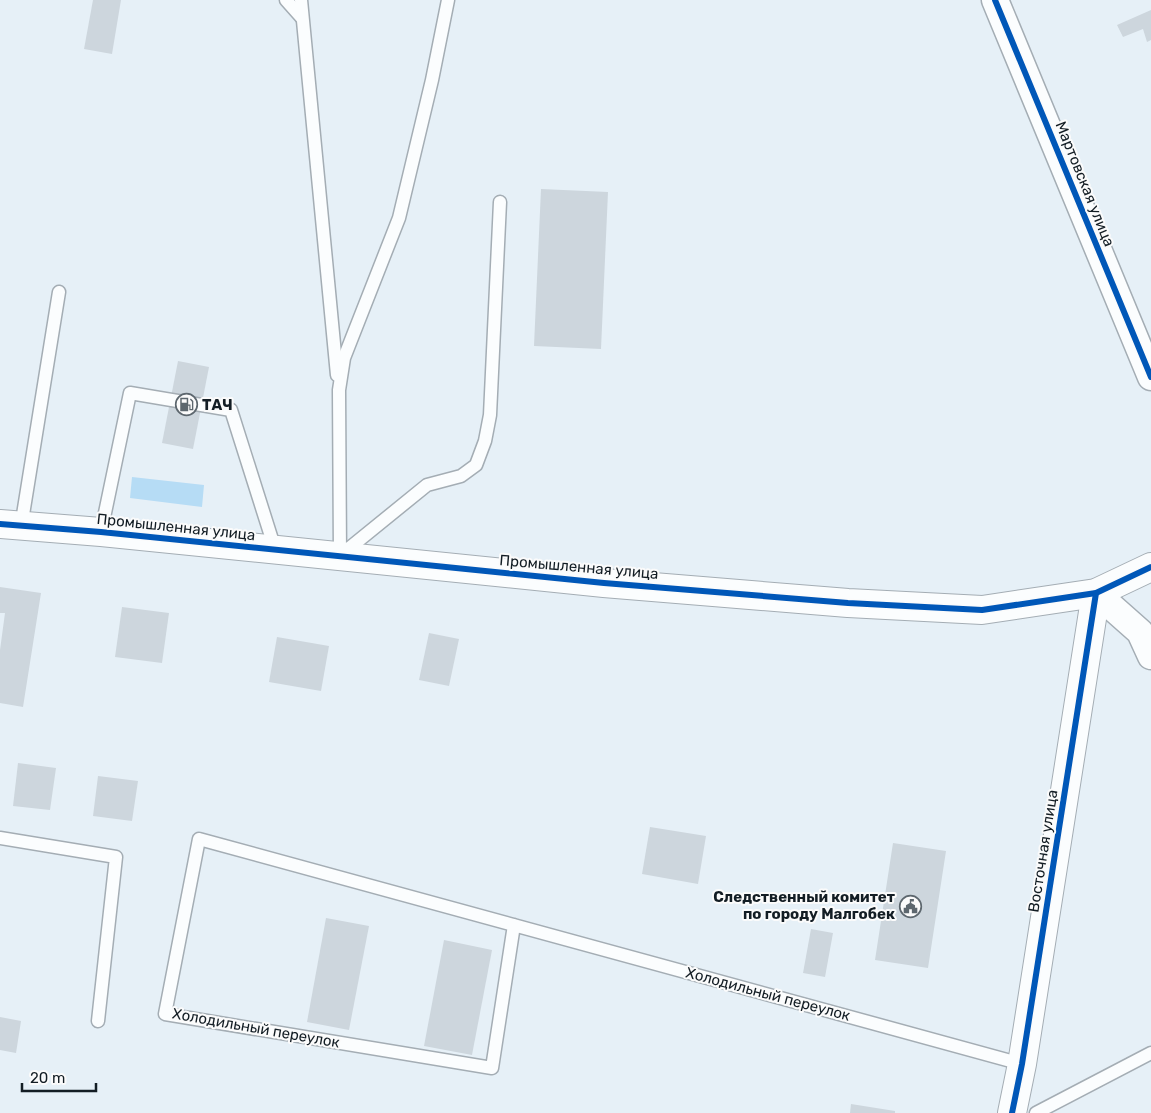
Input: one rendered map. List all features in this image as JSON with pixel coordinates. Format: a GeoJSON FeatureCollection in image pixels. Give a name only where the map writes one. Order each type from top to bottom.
{"type":"FeatureCollection","features":[{"type":"Feature","properties":{"kind":"street","name":"Мартовская улица"},"geometry":{"type":"LineString","coordinates":[[995,0],[1151,377]]}},
{"type":"Feature","properties":{"kind":"street","name":"Промышленная улица"},"geometry":{"type":"LineString","coordinates":[[10,526],[102,532],[624,584],[848,603],[982,610],[1096,593],[1151,567]]}},
{"type":"Feature","properties":{"kind":"street"},"geometry":{"type":"LineString","coordinates":[[1096,593],[1140,632],[1151,656]]}},
{"type":"Feature","properties":{"kind":"street","name":"Восточная улица"},"geometry":{"type":"LineString","coordinates":[[1012,1113],[1022,1064],[1096,593]]}},
{"type":"Feature","properties":{"kind":"lane"},"geometry":{"type":"LineString","coordinates":[[286,0],[302,18]]}},
{"type":"Feature","properties":{"kind":"lane"},"geometry":{"type":"LineString","coordinates":[[301,0],[339,390],[340,556]]}},
{"type":"Feature","properties":{"kind":"lane"},"geometry":{"type":"LineString","coordinates":[[339,390],[344,358],[399,218],[432,80],[448,0]]}},
{"type":"Feature","properties":{"kind":"lane"},"geometry":{"type":"LineString","coordinates":[[340,556],[427,485],[461,476],[476,465],[485,441],[490,415],[500,202]]}},
{"type":"Feature","properties":{"kind":"lane"},"geometry":{"type":"LineString","coordinates":[[10,526],[58,292]]}},
{"type":"Feature","properties":{"kind":"lane"},"geometry":{"type":"LineString","coordinates":[[102,532],[130,393],[231,410],[275,549]]}},
{"type":"Feature","properties":{"kind":"lane"},"geometry":{"type":"LineString","coordinates":[[0,838],[116,857],[98,1021]]}},
{"type":"Feature","properties":{"kind":"lane","name":"Холодильный переулок"},"geometry":{"type":"LineString","coordinates":[[514,925],[492,1068],[165,1014],[199,839],[514,925],[1022,1064]]}},
{"type":"Feature","properties":{"kind":"lane"},"geometry":{"type":"LineString","coordinates":[[1036,1113],[1151,1053]]}},
{"type":"Feature","properties":{"kind":"shaded area"},"geometry":{"type":"Polygon","coordinates":[[[132,477],[204,485],[202,507],[130,498],[132,477]]]}},
{"type":"Feature","properties":{"kind":"building"},"geometry":{"type":"Polygon","coordinates":[[[93,0],[121,0],[112,54],[84,49],[93,0]]]}},
{"type":"Feature","properties":{"kind":"building"},"geometry":{"type":"Polygon","coordinates":[[[1151,10],[1151,40],[1147,42],[1143,29],[1123,37],[1117,25],[1151,10]]]}},
{"type":"Feature","properties":{"kind":"building"},"geometry":{"type":"Polygon","coordinates":[[[541,189],[608,192],[601,349],[534,346],[541,189]]]}},
{"type":"Feature","properties":{"kind":"building","name":"ТАЧ"},"geometry":{"type":"Polygon","coordinates":[[[178,361],[209,367],[193,449],[162,443],[178,361]]]}},
{"type":"Feature","properties":{"kind":"building"},"geometry":{"type":"Polygon","coordinates":[[[0,587],[41,593],[23,707],[0,703],[0,650],[5,613],[0,613],[0,587]]]}},
{"type":"Feature","properties":{"kind":"building"},"geometry":{"type":"Polygon","coordinates":[[[122,607],[169,613],[162,663],[115,657],[122,607]]]}},
{"type":"Feature","properties":{"kind":"building"},"geometry":{"type":"Polygon","coordinates":[[[429,633],[459,639],[449,686],[419,680],[429,633]]]}},
{"type":"Feature","properties":{"kind":"building"},"geometry":{"type":"Polygon","coordinates":[[[277,637],[329,646],[321,691],[269,682],[277,637]]]}},
{"type":"Feature","properties":{"kind":"building"},"geometry":{"type":"Polygon","coordinates":[[[18,763],[56,768],[50,810],[13,806],[18,763]]]}},
{"type":"Feature","properties":{"kind":"building"},"geometry":{"type":"Polygon","coordinates":[[[98,776],[138,781],[132,821],[93,816],[98,776]]]}},
{"type":"Feature","properties":{"kind":"building"},"geometry":{"type":"Polygon","coordinates":[[[650,827],[706,836],[698,884],[642,874],[650,827]]]}},
{"type":"Feature","properties":{"kind":"building","name":"Следственный комитет по городу Малгобек"},"geometry":{"type":"Polygon","coordinates":[[[893,843],[946,851],[928,968],[875,960],[893,843]]]}},
{"type":"Feature","properties":{"kind":"building"},"geometry":{"type":"Polygon","coordinates":[[[326,918],[369,926],[349,1030],[307,1022],[326,918]]]}},
{"type":"Feature","properties":{"kind":"building"},"geometry":{"type":"Polygon","coordinates":[[[811,929],[833,933],[825,977],[803,973],[811,929]]]}},
{"type":"Feature","properties":{"kind":"building"},"geometry":{"type":"Polygon","coordinates":[[[444,940],[492,950],[472,1055],[424,1046],[444,940]]]}},
{"type":"Feature","properties":{"kind":"building"},"geometry":{"type":"Polygon","coordinates":[[[0,1017],[21,1021],[16,1053],[0,1050],[0,1017]]]}},
{"type":"Feature","properties":{"kind":"building"},"geometry":{"type":"Polygon","coordinates":[[[851,1104],[895,1111],[895,1113],[850,1113],[851,1104]]]}},
{"type":"Feature","properties":{"kind":"cycle path"},"geometry":{"type":"LineString","coordinates":[[995,0],[1151,377]]}},
{"type":"Feature","properties":{"kind":"cycle path"},"geometry":{"type":"LineString","coordinates":[[0,524],[101,532],[604,583],[848,603],[982,610],[1096,593],[1151,567]]}},
{"type":"Feature","properties":{"kind":"cycle path"},"geometry":{"type":"LineString","coordinates":[[1012,1113],[1022,1064],[1096,593]]}},
{"type":"Feature","properties":{"kind":"place","name":"ТАЧ"},"geometry":{"type":"Point","coordinates":[186,405]}},
{"type":"Feature","properties":{"kind":"place","name":"Следственный комитет по городу Малгобек"},"geometry":{"type":"Point","coordinates":[911,906]}}]}
